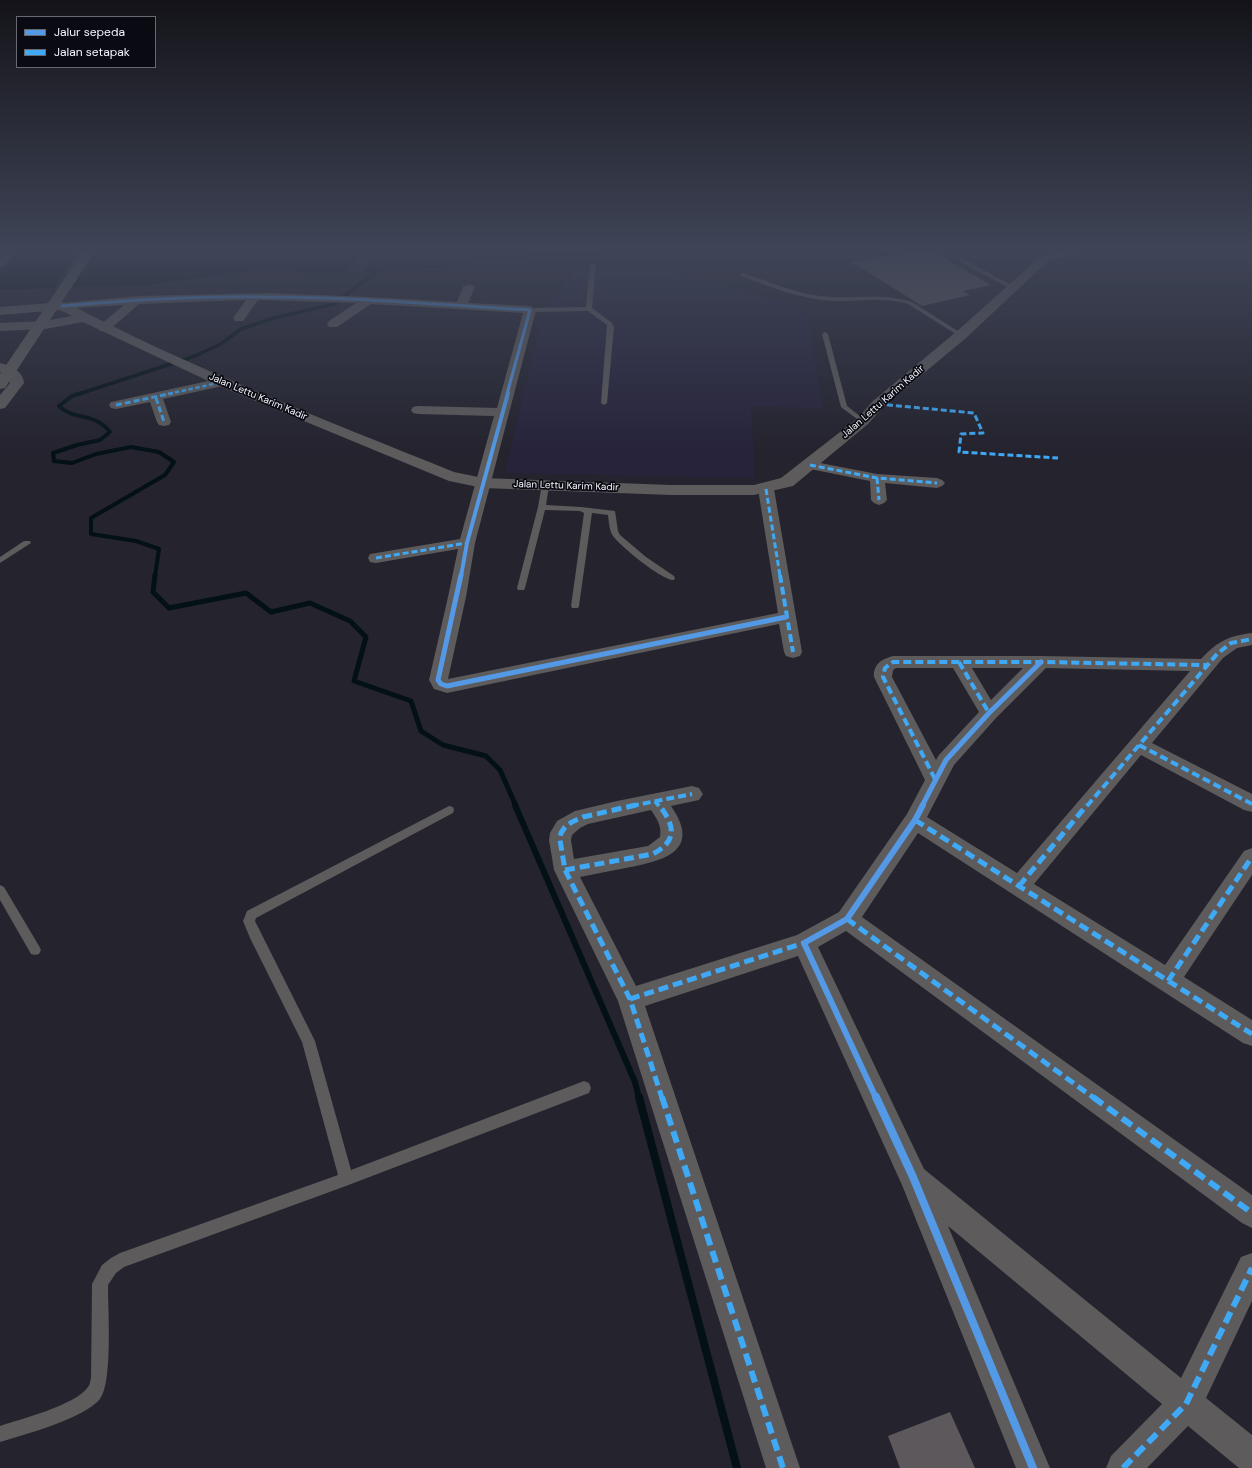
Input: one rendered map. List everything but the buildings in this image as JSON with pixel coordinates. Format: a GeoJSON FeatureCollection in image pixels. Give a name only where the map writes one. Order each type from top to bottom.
{"type":"FeatureCollection","features":[{"type":"Feature","properties":{"kind":"highway"},"geometry":{"type":"LineString","coordinates":[[1,384],[44,319]]}},
{"type":"Feature","properties":{"kind":"street"},"geometry":{"type":"LineString","coordinates":[[0,328],[45,325],[81,319]]}},
{"type":"Feature","properties":{"kind":"street","name":"Jalan Lettu Karim Kadir"},"geometry":{"type":"LineString","coordinates":[[85,319],[222,382],[436,472],[454,478],[483,483],[671,490],[766,489],[787,482],[863,421],[878,404],[979,319]]}},
{"type":"Feature","properties":{"kind":"street"},"geometry":{"type":"LineString","coordinates":[[104,328],[115,319]]}},
{"type":"Feature","properties":{"kind":"street"},"geometry":{"type":"LineString","coordinates":[[333,324],[341,319]]}},
{"type":"Feature","properties":{"kind":"street"},"geometry":{"type":"LineString","coordinates":[[528,319],[501,412],[467,543],[457,597],[438,680],[441,684],[447,686],[786,617]]}},
{"type":"Feature","properties":{"kind":"street"},"geometry":{"type":"LineString","coordinates":[[0,367],[16,376],[17,379],[17,383],[0,406]]}},
{"type":"Feature","properties":{"kind":"street"},"geometry":{"type":"LineString","coordinates":[[116,405],[156,398],[222,382]]}},
{"type":"Feature","properties":{"kind":"street"},"geometry":{"type":"LineString","coordinates":[[156,398],[164,422]]}},
{"type":"Feature","properties":{"kind":"street"},"geometry":{"type":"LineString","coordinates":[[418,410],[501,412]]}},
{"type":"Feature","properties":{"kind":"street"},"geometry":{"type":"LineString","coordinates":[[810,465],[877,478],[937,482]]}},
{"type":"Feature","properties":{"kind":"street"},"geometry":{"type":"LineString","coordinates":[[877,478],[879,500]]}},
{"type":"Feature","properties":{"kind":"street"},"geometry":{"type":"LineString","coordinates":[[766,489],[793,652]]}},
{"type":"Feature","properties":{"kind":"street"},"geometry":{"type":"LineString","coordinates":[[376,558],[467,543]]}},
{"type":"Feature","properties":{"kind":"street"},"geometry":{"type":"LineString","coordinates":[[1019,886],[1206,665],[1223,647],[1232,642],[1252,639]]}},
{"type":"Feature","properties":{"kind":"street"},"geometry":{"type":"LineString","coordinates":[[935,779],[883,677],[882,672],[884,668],[893,662],[1041,662],[1206,665]]}},
{"type":"Feature","properties":{"kind":"street"},"geometry":{"type":"LineString","coordinates":[[958,662],[989,713]]}},
{"type":"Feature","properties":{"kind":"street"},"geometry":{"type":"LineString","coordinates":[[630,999],[804,943],[846,918],[915,820],[946,760],[989,713],[1041,662]]}},
{"type":"Feature","properties":{"kind":"street"},"geometry":{"type":"LineString","coordinates":[[1139,744],[1252,804]]}},
{"type":"Feature","properties":{"kind":"street"},"geometry":{"type":"LineString","coordinates":[[692,794],[582,817],[565,827],[561,833],[560,840],[565,870],[630,999],[783,1468]]}},
{"type":"Feature","properties":{"kind":"street"},"geometry":{"type":"LineString","coordinates":[[565,870],[653,854],[663,848],[670,841],[672,833],[669,821],[655,801]]}},
{"type":"Feature","properties":{"kind":"street"},"geometry":{"type":"LineString","coordinates":[[915,820],[1252,1034]]}},
{"type":"Feature","properties":{"kind":"street"},"geometry":{"type":"LineString","coordinates":[[1168,981],[1252,857]]}},
{"type":"Feature","properties":{"kind":"street"},"geometry":{"type":"LineString","coordinates":[[846,918],[1252,1213]]}},
{"type":"Feature","properties":{"kind":"street"},"geometry":{"type":"LineString","coordinates":[[804,943],[913,1177],[1033,1468]]}},
{"type":"Feature","properties":{"kind":"street"},"geometry":{"type":"LineString","coordinates":[[913,1177],[1252,1457]]}},
{"type":"Feature","properties":{"kind":"street"},"geometry":{"type":"LineString","coordinates":[[1123,1468],[1186,1404],[1252,1268]]}},
{"type":"Feature","properties":{"kind":"lane"},"geometry":{"type":"LineString","coordinates":[[602,319],[610,324],[611,327],[604,403]]}},
{"type":"Feature","properties":{"kind":"lane"},"geometry":{"type":"LineString","coordinates":[[935,319],[961,335]]}},
{"type":"Feature","properties":{"kind":"lane"},"geometry":{"type":"LineString","coordinates":[[825,334],[844,407],[863,421]]}},
{"type":"Feature","properties":{"kind":"lane"},"geometry":{"type":"LineString","coordinates":[[521,588],[542,506],[545,486]]}},
{"type":"Feature","properties":{"kind":"lane"},"geometry":{"type":"LineString","coordinates":[[542,506],[607,512],[613,515],[614,531],[617,536],[643,559],[671,578]]}},
{"type":"Feature","properties":{"kind":"lane"},"geometry":{"type":"LineString","coordinates":[[575,606],[588,513],[585,510]]}},
{"type":"Feature","properties":{"kind":"lane"},"geometry":{"type":"LineString","coordinates":[[0,561],[27,543]]}},
{"type":"Feature","properties":{"kind":"lane"},"geometry":{"type":"LineString","coordinates":[[346,1179],[308,1041],[254,934],[249,921],[251,915],[449,810]]}},
{"type":"Feature","properties":{"kind":"lane"},"geometry":{"type":"LineString","coordinates":[[0,890],[35,950]]}},
{"type":"Feature","properties":{"kind":"lane"},"geometry":{"type":"LineString","coordinates":[[0,1434],[55,1416],[80,1403],[94,1392],[99,1378],[100,1284],[104,1273],[112,1265],[346,1179],[584,1088]]}},
{"type":"Feature","properties":{"kind":"shaded area"},"geometry":{"type":"Polygon","coordinates":[[[541,319],[809,319],[823,409],[751,406],[755,478],[505,473],[541,319]]]}},
{"type":"Feature","properties":{"kind":"waterway"},"geometry":{"type":"LineString","coordinates":[[79,394],[195,356],[221,344],[241,329],[272,319]]}},
{"type":"Feature","properties":{"kind":"waterway"},"geometry":{"type":"LineString","coordinates":[[82,393],[72,396],[59,406],[72,414],[97,421],[110,432],[100,440],[77,445],[53,453],[54,461],[72,463],[96,454],[131,447],[159,452],[174,462],[165,475],[91,518],[91,534],[136,541],[159,549],[155,576]]}},
{"type":"Feature","properties":{"kind":"waterway"},"geometry":{"type":"LineString","coordinates":[[155,575],[153,592],[169,608],[246,593],[271,612],[310,603],[350,621],[366,637],[354,681],[411,701],[421,731],[443,745],[486,756],[500,770],[516,806]]}},
{"type":"Feature","properties":{"kind":"waterway"},"geometry":{"type":"LineString","coordinates":[[515,805],[635,1082],[639,1098]]}},
{"type":"Feature","properties":{"kind":"waterway"},"geometry":{"type":"LineString","coordinates":[[639,1097],[737,1468]]}},
{"type":"Feature","properties":{"kind":"marked path"},"geometry":{"type":"LineString","coordinates":[[116,405],[222,382]]}},
{"type":"Feature","properties":{"kind":"marked path"},"geometry":{"type":"LineString","coordinates":[[156,398],[164,422]]}},
{"type":"Feature","properties":{"kind":"marked path"},"geometry":{"type":"LineString","coordinates":[[878,404],[974,413],[983,433],[961,434],[959,452],[1058,458]]}},
{"type":"Feature","properties":{"kind":"marked path"},"geometry":{"type":"LineString","coordinates":[[810,465],[877,478],[937,483]]}},
{"type":"Feature","properties":{"kind":"marked path"},"geometry":{"type":"LineString","coordinates":[[877,478],[879,500]]}},
{"type":"Feature","properties":{"kind":"marked path"},"geometry":{"type":"LineString","coordinates":[[766,489],[793,652]]}},
{"type":"Feature","properties":{"kind":"marked path"},"geometry":{"type":"LineString","coordinates":[[376,558],[467,543]]}},
{"type":"Feature","properties":{"kind":"marked path"},"geometry":{"type":"LineString","coordinates":[[1019,886],[1221,649],[1236,641],[1252,639]]}},
{"type":"Feature","properties":{"kind":"marked path"},"geometry":{"type":"LineString","coordinates":[[935,779],[883,677],[883,672],[888,664],[893,662],[1041,662],[1206,665]]}},
{"type":"Feature","properties":{"kind":"marked path"},"geometry":{"type":"LineString","coordinates":[[959,662],[989,713]]}},
{"type":"Feature","properties":{"kind":"marked path"},"geometry":{"type":"LineString","coordinates":[[1139,745],[1252,804]]}},
{"type":"Feature","properties":{"kind":"marked path"},"geometry":{"type":"LineString","coordinates":[[692,794],[583,817],[565,827],[561,833],[560,840],[565,870],[630,999],[783,1468]]}},
{"type":"Feature","properties":{"kind":"marked path"},"geometry":{"type":"LineString","coordinates":[[565,870],[653,854],[665,847],[670,840],[672,830],[668,819],[655,801]]}},
{"type":"Feature","properties":{"kind":"marked path"},"geometry":{"type":"LineString","coordinates":[[915,820],[1252,1034]]}},
{"type":"Feature","properties":{"kind":"marked path"},"geometry":{"type":"LineString","coordinates":[[1168,981],[1252,857]]}},
{"type":"Feature","properties":{"kind":"marked path"},"geometry":{"type":"LineString","coordinates":[[847,919],[1252,1213]]}},
{"type":"Feature","properties":{"kind":"marked path"},"geometry":{"type":"LineString","coordinates":[[630,999],[804,943]]}},
{"type":"Feature","properties":{"kind":"marked path"},"geometry":{"type":"LineString","coordinates":[[1123,1468],[1186,1404],[1252,1268]]}},
{"type":"Feature","properties":{"kind":"cycle path"},"geometry":{"type":"LineString","coordinates":[[528,319],[467,543],[457,597],[438,680],[441,684],[447,686],[786,617]]}},
{"type":"Feature","properties":{"kind":"cycle path"},"geometry":{"type":"LineString","coordinates":[[1033,1468],[913,1177],[804,943],[847,919],[915,820],[946,760],[989,713],[1041,662]]}}]}
